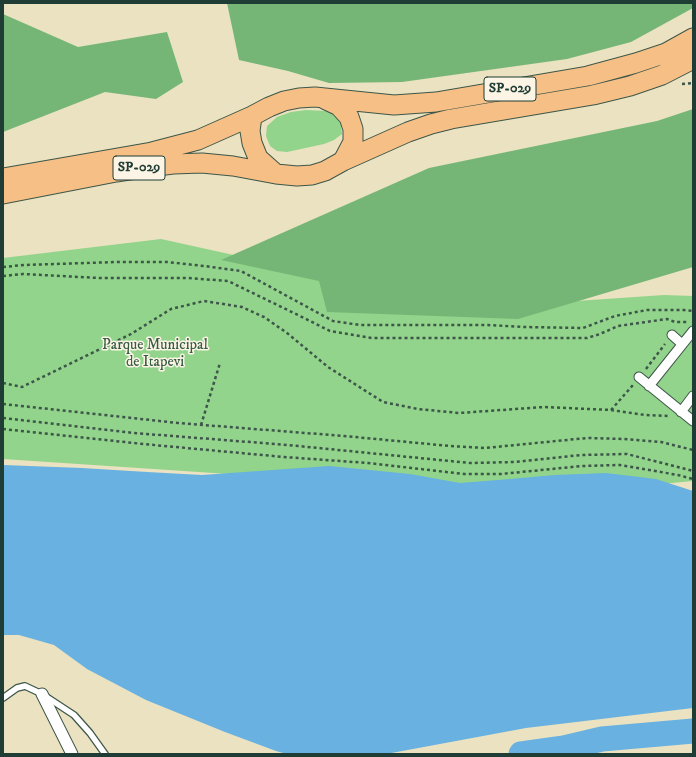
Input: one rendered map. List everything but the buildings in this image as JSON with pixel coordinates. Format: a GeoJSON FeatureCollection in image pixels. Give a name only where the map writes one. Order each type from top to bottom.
{"type":"FeatureCollection","features":[{"type":"Feature","properties":{"kind":"highway","name":"SP-029"},"geometry":{"type":"LineString","coordinates":[[3,178],[152,152],[198,140],[284,101],[299,98],[320,97],[394,105],[436,102],[588,76],[636,64],[666,53],[693,38]]}},
{"type":"Feature","properties":{"kind":"highway","name":"SP-029"},"geometry":{"type":"LineString","coordinates":[[3,194],[149,166],[173,164],[202,163],[233,166],[276,174],[297,176],[312,175],[325,171],[408,132],[431,124],[451,119],[593,95],[630,86],[662,75],[693,59]]}},
{"type":"Feature","properties":{"kind":"highway","name":"SP-029"},"geometry":{"type":"LineString","coordinates":[[320,97],[338,106],[349,117],[353,129],[353,142],[344,161]]}},
{"type":"Feature","properties":{"kind":"highway"},"geometry":{"type":"LineString","coordinates":[[252,116],[250,131],[252,143],[258,158],[276,174]]}},
{"type":"Feature","properties":{"kind":"street"},"geometry":{"type":"LineString","coordinates":[[649,386],[693,331]]}},
{"type":"Feature","properties":{"kind":"street"},"geometry":{"type":"LineString","coordinates":[[672,335],[682,344]]}},
{"type":"Feature","properties":{"kind":"street"},"geometry":{"type":"LineString","coordinates":[[639,378],[693,421]]}},
{"type":"Feature","properties":{"kind":"street"},"geometry":{"type":"LineString","coordinates":[[681,412],[693,396]]}},
{"type":"Feature","properties":{"kind":"street"},"geometry":{"type":"LineString","coordinates":[[42,694],[72,754]]}},
{"type":"Feature","properties":{"kind":"lane"},"geometry":{"type":"LineString","coordinates":[[3,698],[17,688],[25,686],[42,694],[74,715],[90,733],[105,754]]}},
{"type":"Feature","properties":{"kind":"path"},"geometry":{"type":"LineString","coordinates":[[3,267],[117,262],[166,262],[241,271],[333,321],[360,325],[488,325],[584,328],[615,316],[647,310],[693,311]]}},
{"type":"Feature","properties":{"kind":"path"},"geometry":{"type":"LineString","coordinates":[[3,276],[29,274],[99,278],[188,278],[228,282],[330,331],[372,338],[587,338],[618,326],[667,319],[675,322],[689,322]]}},
{"type":"Feature","properties":{"kind":"path"},"geometry":{"type":"LineString","coordinates":[[3,383],[22,387],[131,334],[171,309],[204,301],[242,307],[264,318],[287,333],[328,367],[383,402],[418,410],[459,413],[544,407],[611,410],[645,415],[680,417],[693,421]]}},
{"type":"Feature","properties":{"kind":"path"},"geometry":{"type":"LineString","coordinates":[[201,425],[220,363]]}},
{"type":"Feature","properties":{"kind":"path"},"geometry":{"type":"LineString","coordinates":[[3,404],[178,424],[344,436],[450,446],[485,448],[587,438],[660,442],[693,450]]}},
{"type":"Feature","properties":{"kind":"path"},"geometry":{"type":"LineString","coordinates":[[3,418],[134,433],[288,445],[470,463],[515,462],[581,455],[627,454],[693,471]]}},
{"type":"Feature","properties":{"kind":"path"},"geometry":{"type":"LineString","coordinates":[[3,429],[142,444],[368,463],[464,474],[501,474],[575,466],[620,465],[693,479]]}},
{"type":"Feature","properties":{"kind":"green space"},"geometry":{"type":"Polygon","coordinates":[[[227,3],[693,3],[693,8],[631,42],[567,59],[402,82],[329,83],[288,71],[239,60],[227,3]]]}},
{"type":"Feature","properties":{"kind":"green space"},"geometry":{"type":"Polygon","coordinates":[[[3,14],[78,47],[167,32],[183,82],[156,99],[105,92],[3,132],[3,14]]]}},
{"type":"Feature","properties":{"kind":"green space"},"geometry":{"type":"Polygon","coordinates":[[[693,109],[693,267],[518,319],[327,312],[319,281],[221,260],[429,168],[657,121],[693,109]]]}},
{"type":"Feature","properties":{"kind":"green space"},"geometry":{"type":"Polygon","coordinates":[[[306,110],[326,111],[337,116],[341,125],[342,134],[334,140],[324,144],[287,152],[277,151],[270,146],[266,136],[267,126],[277,117],[291,112],[306,110]]]}},
{"type":"Feature","properties":{"kind":"green space","name":"Parque Municipal de Itapevi"},"geometry":{"type":"Polygon","coordinates":[[[161,239],[474,308],[664,295],[693,296],[693,481],[545,495],[3,459],[3,258],[161,239]]]}},
{"type":"Feature","properties":{"kind":"water"},"geometry":{"type":"Polygon","coordinates":[[[3,465],[202,475],[329,466],[410,474],[460,483],[555,475],[606,473],[656,479],[693,491],[693,708],[526,728],[386,754],[287,754],[276,751],[146,700],[87,669],[54,645],[19,635],[3,635],[3,465]]]}},
{"type":"Feature","properties":{"kind":"waterway"},"geometry":{"type":"LineString","coordinates":[[521,754],[564,748],[602,739],[693,731]]}}]}
